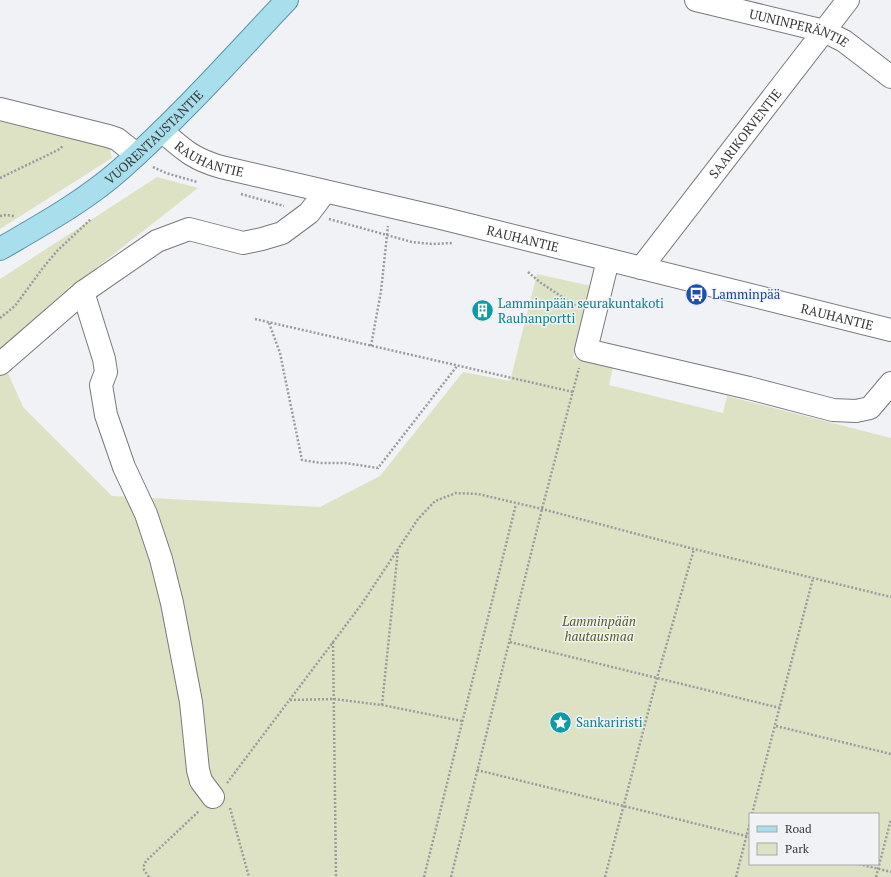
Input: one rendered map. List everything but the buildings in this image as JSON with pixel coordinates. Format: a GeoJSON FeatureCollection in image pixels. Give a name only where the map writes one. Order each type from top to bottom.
{"type":"FeatureCollection","features":[{"type":"Feature","properties":{"kind":"main road","name":"VUORENTAUSTANTIE"},"geometry":{"type":"LineString","coordinates":[[0,249],[75,204],[121,169],[144,160],[162,131],[287,0]]}},
{"type":"Feature","properties":{"kind":"street","name":"UUNINPERÄNTIE"},"geometry":{"type":"LineString","coordinates":[[696,0],[824,31],[844,41],[891,76]]}},
{"type":"Feature","properties":{"kind":"street","name":"SAARIKORVENTIE"},"geometry":{"type":"LineString","coordinates":[[641,268],[848,0]]}},
{"type":"Feature","properties":{"kind":"street"},"geometry":{"type":"LineString","coordinates":[[0,109],[117,139],[144,160]]}},
{"type":"Feature","properties":{"kind":"street","name":"RAUHANTIE"},"geometry":{"type":"LineString","coordinates":[[162,131],[184,150],[195,158],[206,163],[891,330]]}},
{"type":"Feature","properties":{"kind":"street"},"geometry":{"type":"LineString","coordinates":[[0,364],[83,292],[157,241],[189,229],[243,243],[282,233],[310,213],[325,192]]}},
{"type":"Feature","properties":{"kind":"street"},"geometry":{"type":"LineString","coordinates":[[608,260],[586,350],[749,388],[833,410],[856,411],[870,408],[891,383]]}},
{"type":"Feature","properties":{"kind":"street"},"geometry":{"type":"LineString","coordinates":[[83,292],[104,359],[106,372],[101,385],[106,415],[124,467],[146,514],[161,559],[173,610],[191,702],[198,770],[201,781],[221,799]]}},
{"type":"Feature","properties":{"kind":"path"},"geometry":{"type":"LineString","coordinates":[[0,178],[58,150],[85,130]]}},
{"type":"Feature","properties":{"kind":"path"},"geometry":{"type":"LineString","coordinates":[[144,160],[166,173],[204,184]]}},
{"type":"Feature","properties":{"kind":"path"},"geometry":{"type":"LineString","coordinates":[[234,192],[412,242],[423,244],[460,242]]}},
{"type":"Feature","properties":{"kind":"path"},"geometry":{"type":"LineString","coordinates":[[371,346],[381,291],[390,207]]}},
{"type":"Feature","properties":{"kind":"path"},"geometry":{"type":"LineString","coordinates":[[0,318],[15,306],[42,268],[57,251],[95,215]]}},
{"type":"Feature","properties":{"kind":"path"},"geometry":{"type":"LineString","coordinates":[[528,272],[562,297],[582,309],[595,313]]}},
{"type":"Feature","properties":{"kind":"path"},"geometry":{"type":"LineString","coordinates":[[255,320],[573,392]]}},
{"type":"Feature","properties":{"kind":"path"},"geometry":{"type":"LineString","coordinates":[[269,323],[280,353],[302,460],[322,463],[345,463],[378,468],[457,366]]}},
{"type":"Feature","properties":{"kind":"path"},"geometry":{"type":"LineString","coordinates":[[451,877],[542,509],[580,364],[586,350]]}},
{"type":"Feature","properties":{"kind":"path"},"geometry":{"type":"LineString","coordinates":[[249,877],[221,799],[224,787],[361,605],[418,519],[435,501],[456,493],[478,494],[891,597]]}},
{"type":"Feature","properties":{"kind":"path"},"geometry":{"type":"LineString","coordinates":[[424,877],[516,504]]}},
{"type":"Feature","properties":{"kind":"path"},"geometry":{"type":"LineString","coordinates":[[382,705],[398,549]]}},
{"type":"Feature","properties":{"kind":"path"},"geometry":{"type":"LineString","coordinates":[[605,877],[656,678],[694,549]]}},
{"type":"Feature","properties":{"kind":"path"},"geometry":{"type":"LineString","coordinates":[[752,813],[776,726],[813,578]]}},
{"type":"Feature","properties":{"kind":"path"},"geometry":{"type":"LineString","coordinates":[[333,642],[336,877]]}},
{"type":"Feature","properties":{"kind":"path"},"geometry":{"type":"LineString","coordinates":[[510,642],[780,708]]}},
{"type":"Feature","properties":{"kind":"path"},"geometry":{"type":"LineString","coordinates":[[289,700],[334,699],[382,705],[462,721]]}},
{"type":"Feature","properties":{"kind":"path"},"geometry":{"type":"LineString","coordinates":[[776,726],[891,754]]}},
{"type":"Feature","properties":{"kind":"path"},"geometry":{"type":"LineString","coordinates":[[477,770],[749,837]]}},
{"type":"Feature","properties":{"kind":"path"},"geometry":{"type":"LineString","coordinates":[[149,877],[144,870],[146,861],[221,799]]}},
{"type":"Feature","properties":{"kind":"path"},"geometry":{"type":"LineString","coordinates":[[876,877],[891,819]]}},
{"type":"Feature","properties":{"kind":"path"},"geometry":{"type":"LineString","coordinates":[[736,877],[749,826]]}},
{"type":"Feature","properties":{"kind":"path"},"geometry":{"type":"LineString","coordinates":[[863,865],[891,872]]}},
{"type":"Feature","properties":{"kind":"green space"},"geometry":{"type":"Polygon","coordinates":[[[0,119],[109,146],[112,158],[0,229],[0,119]]]}},
{"type":"Feature","properties":{"kind":"green space"},"geometry":{"type":"Polygon","coordinates":[[[157,177],[198,188],[59,297],[0,351],[0,279],[157,177]]]}},
{"type":"Feature","properties":{"kind":"green space","name":"Lamminpään hautausmaa"},"geometry":{"type":"Polygon","coordinates":[[[537,274],[591,286],[573,358],[613,368],[609,385],[723,413],[727,396],[891,438],[891,877],[0,877],[0,355],[23,407],[112,496],[320,507],[380,476],[463,372],[510,381],[537,274]]]}},
{"type":"Feature","properties":{"kind":"place","name":"Lamminpää"},"geometry":{"type":"Point","coordinates":[697,294]}},
{"type":"Feature","properties":{"kind":"place","name":"Lamminpään seurakuntakoti Rauhanportti"},"geometry":{"type":"Point","coordinates":[483,310]}},
{"type":"Feature","properties":{"kind":"place","name":"Sankariristi"},"geometry":{"type":"Point","coordinates":[560,722]}}]}
